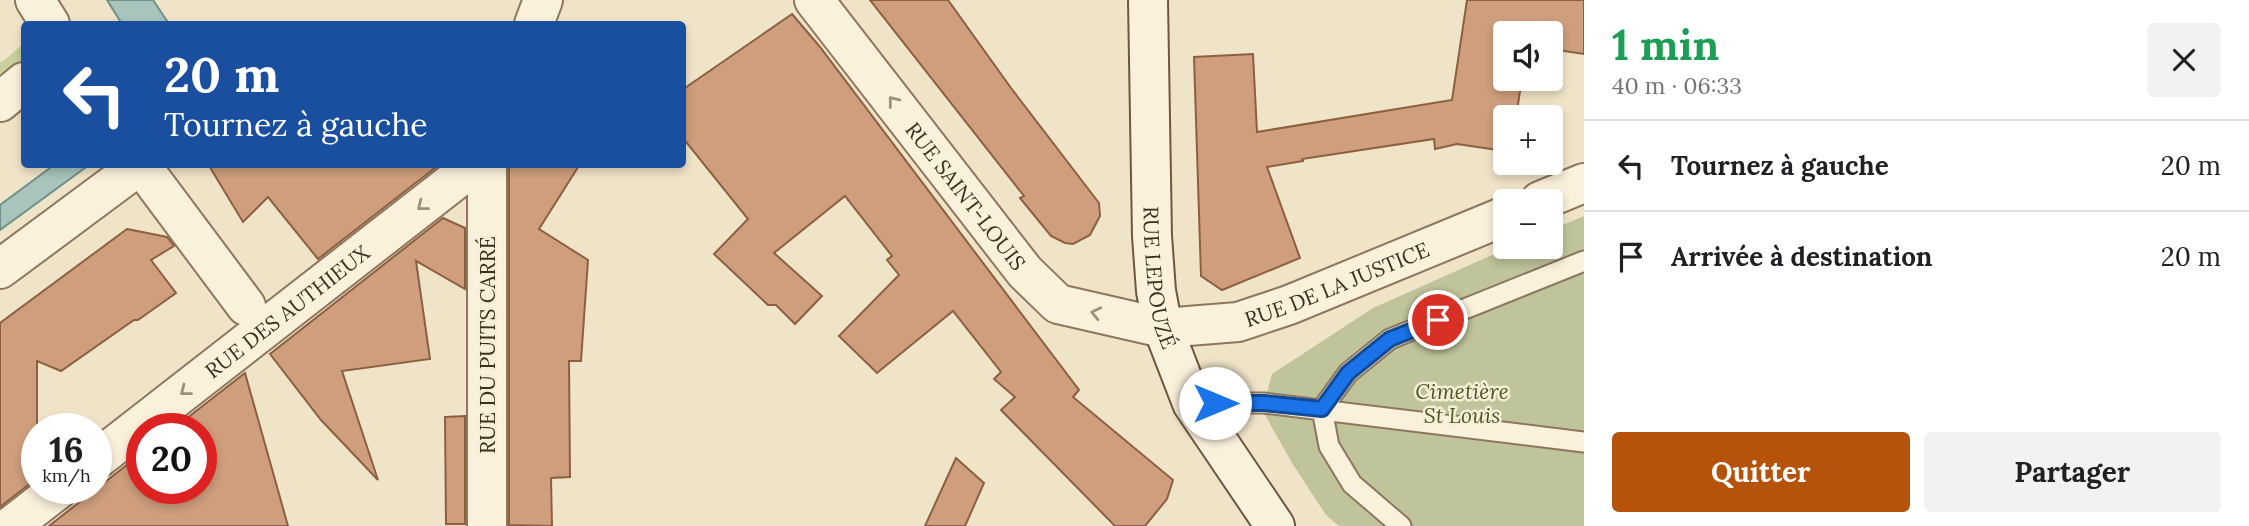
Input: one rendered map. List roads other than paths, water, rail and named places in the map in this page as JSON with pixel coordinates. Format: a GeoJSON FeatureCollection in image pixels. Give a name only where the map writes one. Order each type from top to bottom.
{"type":"FeatureCollection","features":[{"type":"Feature","properties":{"kind":"street"},"geometry":{"type":"LineString","coordinates":[[35,0],[48,21]]}},
{"type":"Feature","properties":{"kind":"street"},"geometry":{"type":"LineString","coordinates":[[535,21],[543,0]]}},
{"type":"Feature","properties":{"kind":"street","name":"RUE SAINT-LOUIS"},"geometry":{"type":"LineString","coordinates":[[814,0],[1025,272],[1058,304],[1163,328]]}},
{"type":"Feature","properties":{"kind":"street","name":"RUE LEPOUZÉ"},"geometry":{"type":"LineString","coordinates":[[1148,0],[1152,236],[1156,291],[1163,328],[1192,402],[1275,526]]}},
{"type":"Feature","properties":{"kind":"street"},"geometry":{"type":"LineString","coordinates":[[0,102],[21,84]]}},
{"type":"Feature","properties":{"kind":"street"},"geometry":{"type":"LineString","coordinates":[[0,269],[135,168]]}},
{"type":"Feature","properties":{"kind":"street"},"geometry":{"type":"LineString","coordinates":[[143,168],[246,306]]}},
{"type":"Feature","properties":{"kind":"street","name":"RUE DES AUTHIEUX"},"geometry":{"type":"LineString","coordinates":[[112,448],[471,168]]}},
{"type":"Feature","properties":{"kind":"street","name":"RUE DU PUITS CARRÉ"},"geometry":{"type":"LineString","coordinates":[[487,526],[488,168]]}},
{"type":"Feature","properties":{"kind":"street"},"geometry":{"type":"LineString","coordinates":[[1563,192],[1584,183]]}},
{"type":"Feature","properties":{"kind":"street","name":"RUE DE LA JUSTICE"},"geometry":{"type":"LineString","coordinates":[[1163,328],[1238,322],[1251,318],[1493,221]]}},
{"type":"Feature","properties":{"kind":"street"},"geometry":{"type":"LineString","coordinates":[[11,526],[39,504]]}},
{"type":"Feature","properties":{"kind":"lane"},"geometry":{"type":"LineString","coordinates":[[1401,526],[1352,484],[1329,446],[1322,409],[1348,373],[1390,339],[1584,261]]}},
{"type":"Feature","properties":{"kind":"lane"},"geometry":{"type":"LineString","coordinates":[[1192,402],[1264,403],[1584,442]]}},
{"type":"Feature","properties":{"kind":"water"},"geometry":{"type":"Polygon","coordinates":[[[107,0],[153,0],[167,21],[120,21],[107,0]]]}},
{"type":"Feature","properties":{"kind":"water"},"geometry":{"type":"Polygon","coordinates":[[[50,168],[85,168],[0,230],[0,205],[50,168]]]}},
{"type":"Feature","properties":{"kind":"park label","name":"Cimetière St Louis"},"geometry":{"type":"Point","coordinates":[1462,403]}}]}
